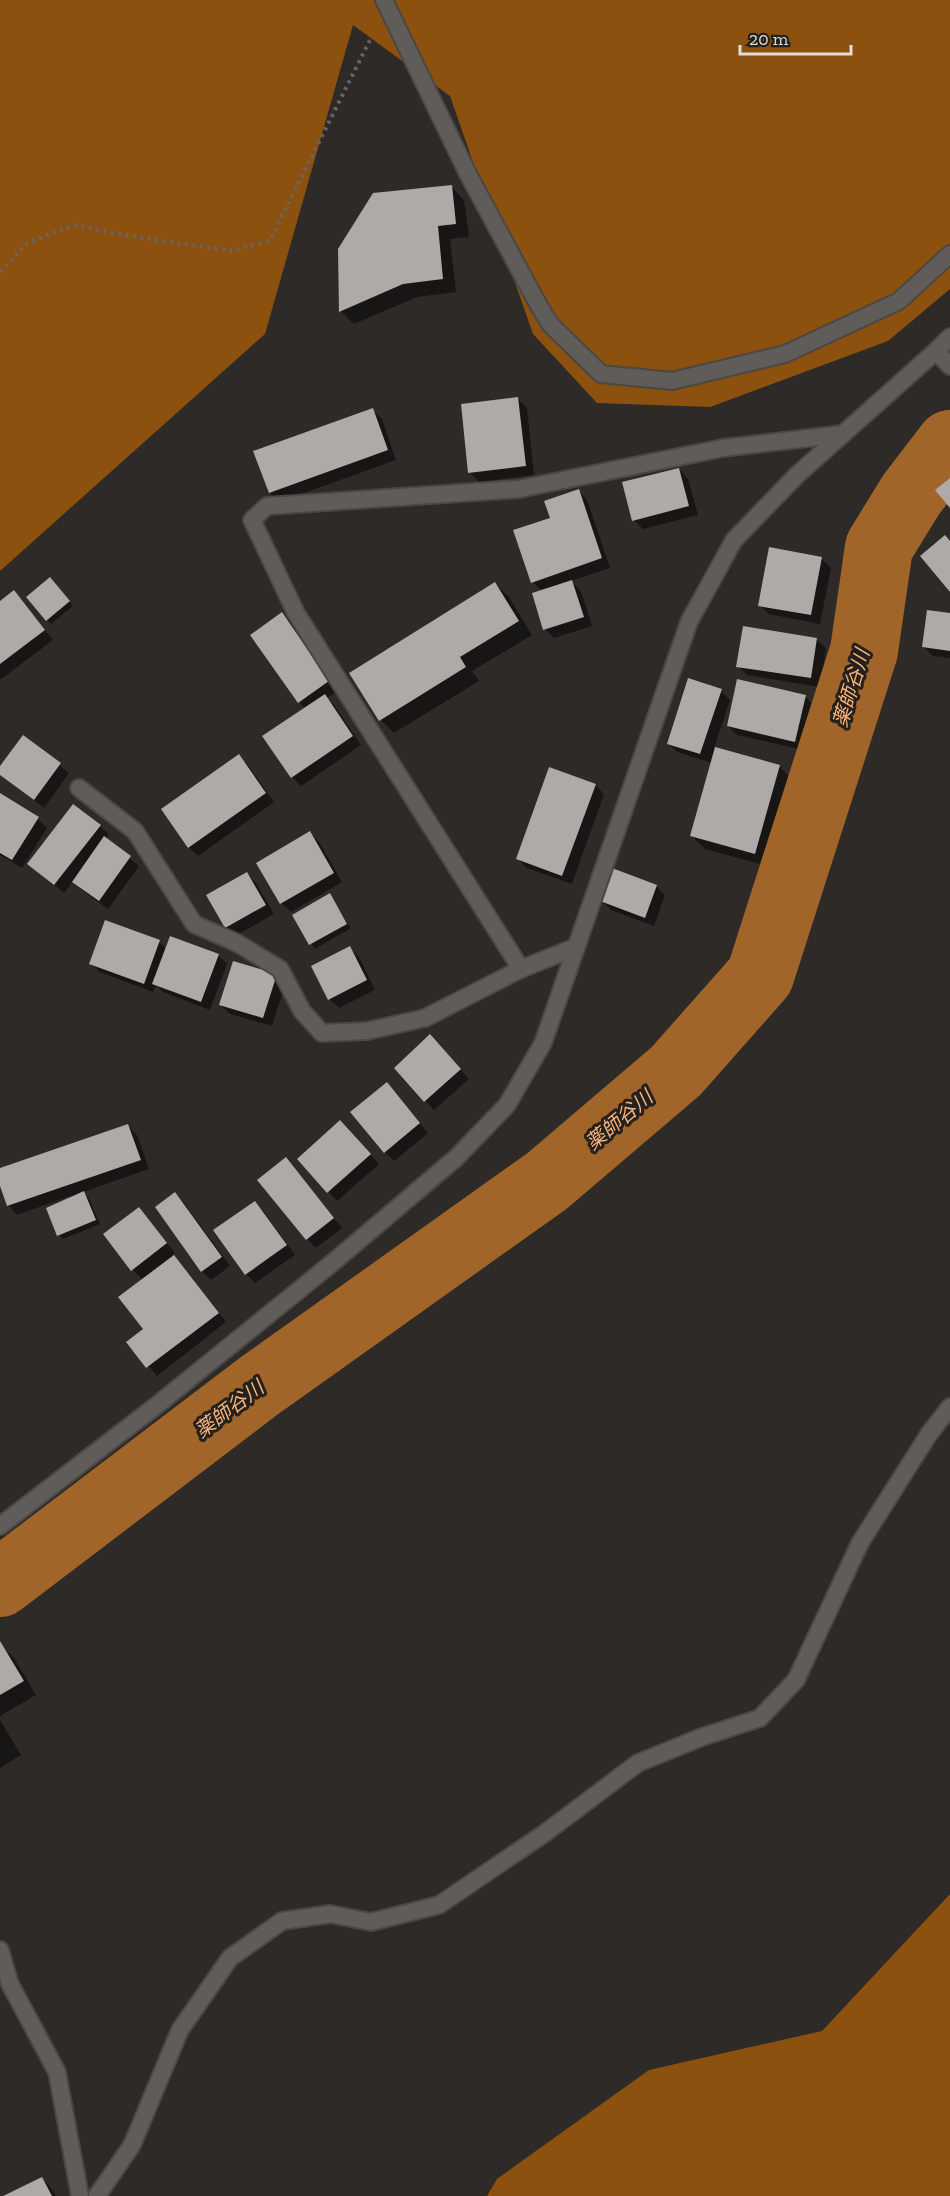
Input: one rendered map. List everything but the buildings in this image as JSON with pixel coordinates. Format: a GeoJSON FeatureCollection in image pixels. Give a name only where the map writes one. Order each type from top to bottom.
{"type":"FeatureCollection","features":[{"type":"Feature","properties":{"kind":"street"},"geometry":{"type":"LineString","coordinates":[[385,4],[468,174],[538,304],[550,324],[601,374],[672,381],[785,354],[899,301],[950,254]]}},
{"type":"Feature","properties":{"kind":"street"},"geometry":{"type":"LineString","coordinates":[[0,1526],[166,1398],[331,1264],[456,1158],[507,1105],[543,1043],[689,621],[734,540],[797,475],[950,337]]}},
{"type":"Feature","properties":{"kind":"street"},"geometry":{"type":"LineString","coordinates":[[936,351],[950,366]]}},
{"type":"Feature","properties":{"kind":"street"},"geometry":{"type":"LineString","coordinates":[[521,969],[297,613],[252,520],[267,506],[519,489],[723,448],[843,434]]}},
{"type":"Feature","properties":{"kind":"street"},"geometry":{"type":"LineString","coordinates":[[78,788],[135,831],[194,924],[237,943],[280,969],[302,1011],[322,1033],[367,1031],[425,1018],[521,969],[576,948]]}},
{"type":"Feature","properties":{"kind":"street"},"geometry":{"type":"LineString","coordinates":[[97,2196],[132,2145],[180,2030],[230,1958],[264,1933],[282,1921],[330,1914],[371,1922],[439,1905],[545,1833],[638,1763],[702,1737],[760,1718],[796,1680],[860,1543],[929,1434],[950,1407]]}},
{"type":"Feature","properties":{"kind":"street"},"geometry":{"type":"LineString","coordinates":[[0,1950],[10,1984],[57,2072],[80,2196]]}},
{"type":"Feature","properties":{"kind":"path"},"geometry":{"type":"LineString","coordinates":[[0,272],[27,243],[74,225],[129,236],[233,251],[270,240],[385,4]]}},
{"type":"Feature","properties":{"kind":"shaded area"},"geometry":{"type":"Polygon","coordinates":[[[0,0],[950,0],[950,289],[888,341],[710,407],[597,403],[533,334],[450,96],[353,25],[265,334],[0,571],[0,0]]]}},
{"type":"Feature","properties":{"kind":"shaded area"},"geometry":{"type":"Polygon","coordinates":[[[950,1894],[950,2196],[487,2196],[497,2179],[649,2070],[822,2031],[950,1894]]]}},
{"type":"Feature","properties":{"kind":"waterway","name":"薬師谷川"},"geometry":{"type":"LineString","coordinates":[[0,1583],[259,1386],[547,1181],[676,1071],[760,976],[864,651],[879,547],[911,495],[950,444]]}}]}
